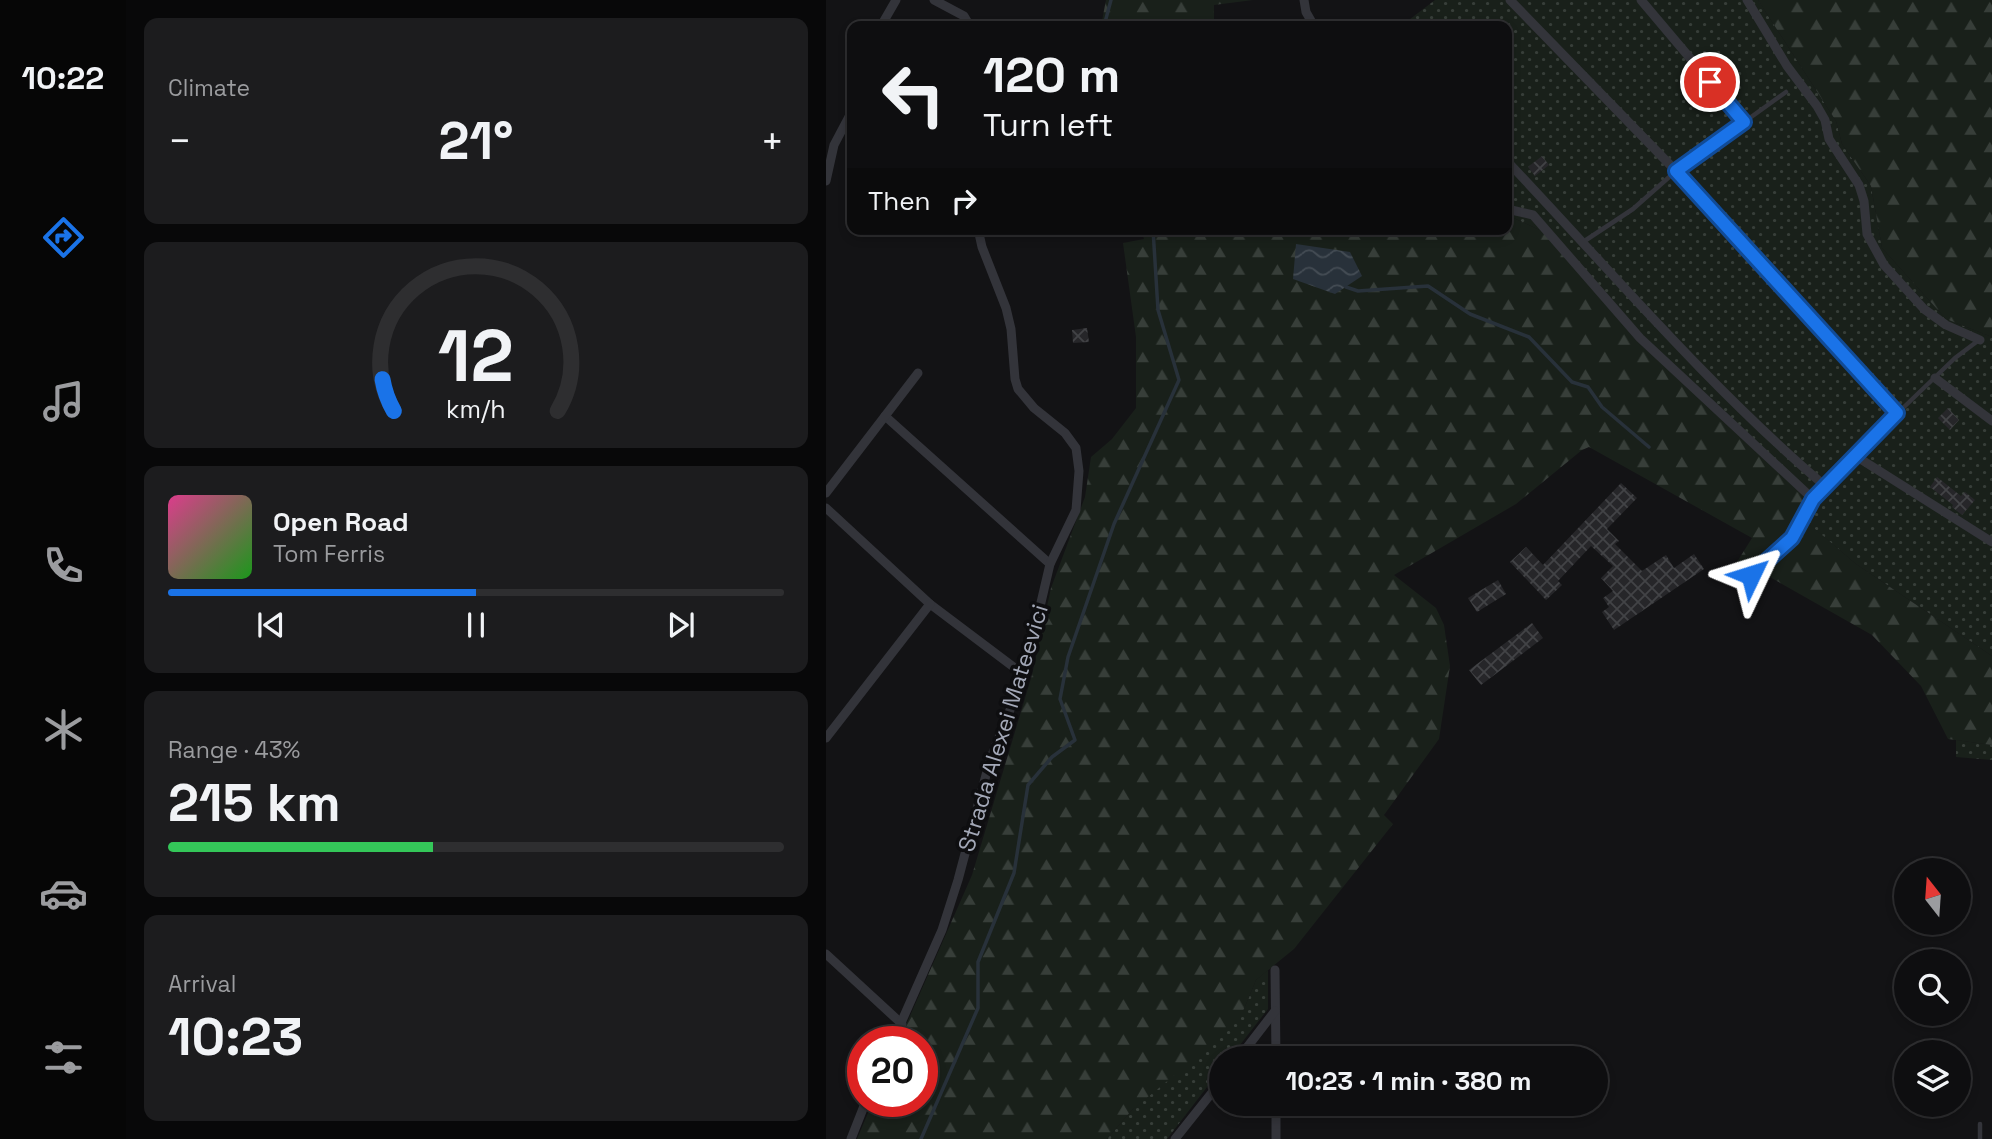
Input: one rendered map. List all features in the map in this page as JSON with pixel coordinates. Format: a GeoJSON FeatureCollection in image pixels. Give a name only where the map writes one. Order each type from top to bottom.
{"type":"FeatureCollection","features":[{"type":"Feature","properties":{"kind":"street"},"geometry":{"type":"LineString","coordinates":[[884,21],[896,0]]}},
{"type":"Feature","properties":{"kind":"street"},"geometry":{"type":"LineString","coordinates":[[934,0],[964,16],[967,21]]}},
{"type":"Feature","properties":{"kind":"street"},"geometry":{"type":"LineString","coordinates":[[1304,0],[1311,21]]}},
{"type":"Feature","properties":{"kind":"street"},"geometry":{"type":"LineString","coordinates":[[1510,0],[1676,171],[1897,413]]}},
{"type":"Feature","properties":{"kind":"street"},"geometry":{"type":"LineString","coordinates":[[1641,0],[1744,122]]}},
{"type":"Feature","properties":{"kind":"street"},"geometry":{"type":"LineString","coordinates":[[1747,0],[1787,66],[1817,106],[1825,120],[1829,139],[1859,185],[1864,201],[1867,234],[1884,265],[1924,309],[1946,325],[1980,340]]}},
{"type":"Feature","properties":{"kind":"street"},"geometry":{"type":"LineString","coordinates":[[826,181],[828,154],[847,120]]}},
{"type":"Feature","properties":{"kind":"street"},"geometry":{"type":"LineString","coordinates":[[1512,166],[1699,368],[1775,443],[1825,486]]}},
{"type":"Feature","properties":{"kind":"street"},"geometry":{"type":"LineString","coordinates":[[1512,210],[1534,215],[1640,338],[1813,499]]}},
{"type":"Feature","properties":{"kind":"street","name":"Strada Alexei Mateevici"},"geometry":{"type":"LineString","coordinates":[[902,1024],[942,930],[990,760],[1024,675],[1049,564],[1076,510],[1079,458],[1070,438],[1034,408],[1018,389],[1008,319],[979,235]]}},
{"type":"Feature","properties":{"kind":"street"},"geometry":{"type":"LineString","coordinates":[[826,493],[918,373]]}},
{"type":"Feature","properties":{"kind":"street"},"geometry":{"type":"LineString","coordinates":[[1935,379],[1992,421]]}},
{"type":"Feature","properties":{"kind":"street"},"geometry":{"type":"LineString","coordinates":[[886,416],[1049,564]]}},
{"type":"Feature","properties":{"kind":"street"},"geometry":{"type":"LineString","coordinates":[[1854,455],[1992,542]]}},
{"type":"Feature","properties":{"kind":"street"},"geometry":{"type":"LineString","coordinates":[[826,508],[930,604],[1024,675]]}},
{"type":"Feature","properties":{"kind":"street"},"geometry":{"type":"LineString","coordinates":[[826,738],[930,604]]}},
{"type":"Feature","properties":{"kind":"street"},"geometry":{"type":"LineString","coordinates":[[826,954],[902,1024]]}},
{"type":"Feature","properties":{"kind":"street"},"geometry":{"type":"LineString","coordinates":[[1275,970],[1276,1046]]}},
{"type":"Feature","properties":{"kind":"street"},"geometry":{"type":"LineString","coordinates":[[1248,1046],[1275,1012]]}},
{"type":"Feature","properties":{"kind":"street"},"geometry":{"type":"LineString","coordinates":[[1175,1139],[1209,1096]]}},
{"type":"Feature","properties":{"kind":"street"},"geometry":{"type":"LineString","coordinates":[[1276,1116],[1276,1139]]}},
{"type":"Feature","properties":{"kind":"street"},"geometry":{"type":"LineString","coordinates":[[850,1139],[859,1117]]}},
{"type":"Feature","properties":{"kind":"lane"},"geometry":{"type":"LineString","coordinates":[[1583,242],[1633,209],[1676,171],[1786,92]]}},
{"type":"Feature","properties":{"kind":"lane"},"geometry":{"type":"LineString","coordinates":[[1751,575],[1792,538],[1813,499],[1854,455],[1955,358],[1980,340]]}},
{"type":"Feature","properties":{"kind":"lane"},"geometry":{"type":"LineString","coordinates":[[1980,1124],[1980,1139]]}},
{"type":"Feature","properties":{"kind":"green space"},"geometry":{"type":"Polygon","coordinates":[[[1106,0],[1253,0],[1214,5],[1214,21],[1102,21],[1106,0]]]}},
{"type":"Feature","properties":{"kind":"green space"},"geometry":{"type":"Polygon","coordinates":[[[1435,0],[1758,0],[1836,121],[1842,144],[1871,186],[1882,248],[1946,319],[1992,337],[1992,656],[1856,564],[1799,516],[1805,498],[1635,339],[1546,233],[1512,217],[1512,21],[1408,21],[1435,0]]]}},
{"type":"Feature","properties":{"kind":"green space"},"geometry":{"type":"Polygon","coordinates":[[[1758,0],[1992,0],[1992,337],[1946,319],[1882,248],[1871,186],[1842,144],[1836,121],[1758,0]]]}},
{"type":"Feature","properties":{"kind":"green space"},"geometry":{"type":"Polygon","coordinates":[[[1512,217],[1546,233],[1635,339],[1806,498],[1790,528],[1750,567],[1737,562],[1752,538],[1589,447],[1516,504],[1394,575],[1436,608],[1444,625],[1450,666],[1439,739],[1384,815],[1393,824],[1294,949],[1256,980],[1244,1009],[1226,1033],[1132,1110],[1107,1139],[857,1139],[866,1117],[938,1117],[938,1026],[906,1026],[972,875],[1032,675],[1051,588],[1085,497],[1091,457],[1112,439],[1136,408],[1136,337],[1123,243],[1144,239],[1143,235],[1512,235],[1512,217]]]}},
{"type":"Feature","properties":{"kind":"green space"},"geometry":{"type":"Polygon","coordinates":[[[1809,524],[1856,564],[1992,656],[1992,745],[1948,739],[1921,686],[1872,635],[1761,572],[1798,541],[1809,524]]]}},
{"type":"Feature","properties":{"kind":"green space"},"geometry":{"type":"Polygon","coordinates":[[[1956,740],[1992,745],[1992,760],[1956,757],[1956,740]]]}},
{"type":"Feature","properties":{"kind":"green space"},"geometry":{"type":"Polygon","coordinates":[[[1268,970],[1268,1009],[1239,1046],[1209,1046],[1209,1085],[1167,1139],[1107,1139],[1132,1110],[1244,1009],[1256,980],[1268,970]]]}},
{"type":"Feature","properties":{"kind":"water"},"geometry":{"type":"Polygon","coordinates":[[[1296,244],[1350,252],[1362,276],[1335,294],[1293,279],[1296,244]]]}},
{"type":"Feature","properties":{"kind":"building"},"geometry":{"type":"Polygon","coordinates":[[[1542,156],[1549,165],[1535,176],[1528,167],[1542,156]]]}},
{"type":"Feature","properties":{"kind":"building"},"geometry":{"type":"Polygon","coordinates":[[[1087,328],[1089,342],[1073,343],[1072,330],[1087,328]]]}},
{"type":"Feature","properties":{"kind":"building"},"geometry":{"type":"Polygon","coordinates":[[[1948,408],[1959,420],[1950,430],[1938,418],[1948,408]]]}},
{"type":"Feature","properties":{"kind":"building"},"geometry":{"type":"Polygon","coordinates":[[[1937,477],[1961,496],[1965,492],[1975,500],[1962,515],[1930,487],[1937,477]]]}},
{"type":"Feature","properties":{"kind":"building"},"geometry":{"type":"Polygon","coordinates":[[[1621,483],[1637,498],[1607,529],[1619,541],[1615,544],[1642,571],[1666,555],[1674,568],[1694,554],[1704,569],[1614,630],[1602,612],[1609,607],[1603,598],[1613,591],[1601,578],[1613,566],[1591,546],[1558,581],[1562,585],[1546,600],[1510,562],[1526,547],[1543,565],[1621,483]]]}},
{"type":"Feature","properties":{"kind":"building"},"geometry":{"type":"Polygon","coordinates":[[[1498,580],[1506,594],[1477,612],[1468,598],[1498,580]]]}},
{"type":"Feature","properties":{"kind":"building"},"geometry":{"type":"Polygon","coordinates":[[[1532,623],[1543,638],[1481,685],[1469,670],[1532,623]]]}},
{"type":"Feature","properties":{"kind":"waterway"},"geometry":{"type":"LineString","coordinates":[[1105,21],[1111,0]]}},
{"type":"Feature","properties":{"kind":"waterway"},"geometry":{"type":"LineString","coordinates":[[921,1139],[978,1008],[978,962],[1014,873],[1028,785],[1052,757],[1075,740],[1060,699],[1068,657],[1114,524],[1179,380],[1158,310],[1153,235]]}},
{"type":"Feature","properties":{"kind":"waterway"},"geometry":{"type":"LineString","coordinates":[[1346,287],[1358,291],[1428,286],[1470,314],[1529,337],[1572,382],[1588,387],[1602,407],[1649,447]]}},
{"type":"Feature","properties":{"kind":"route"},"geometry":{"type":"LineString","coordinates":[[1710,82],[1744,122],[1676,171],[1897,413],[1813,499],[1792,538],[1751,575]]}}]}
